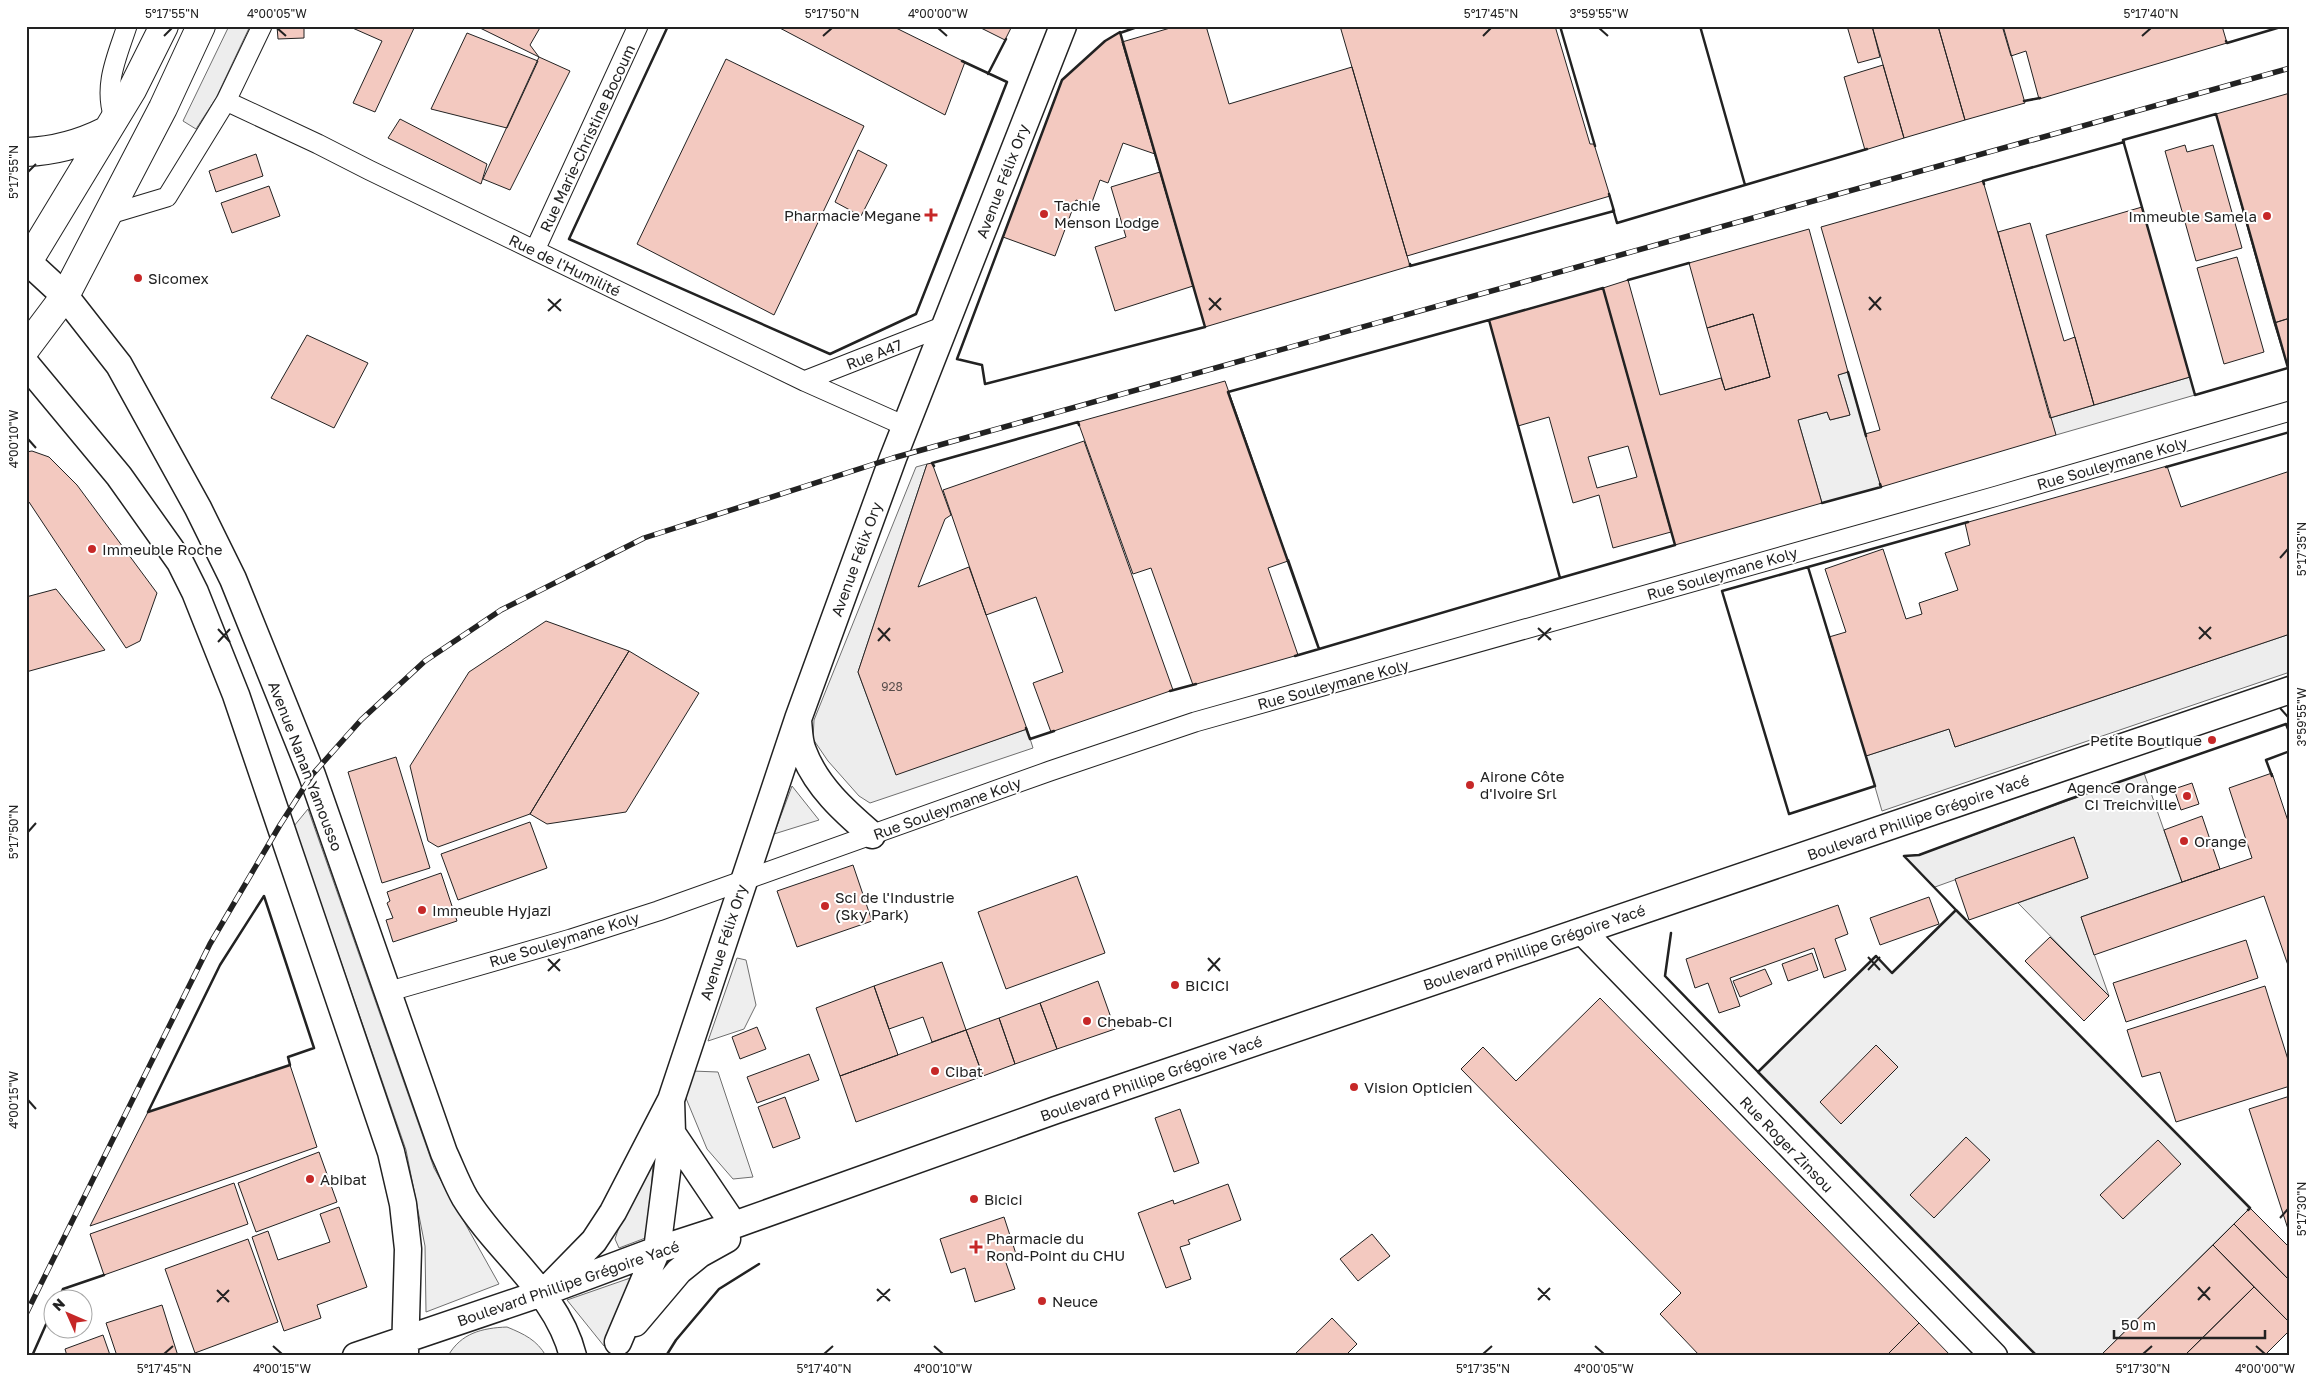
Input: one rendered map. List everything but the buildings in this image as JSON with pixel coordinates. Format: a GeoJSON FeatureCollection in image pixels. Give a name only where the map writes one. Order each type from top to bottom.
{"type":"FeatureCollection","features":[{"type":"Feature","properties":{"kind":"main road"},"geometry":{"type":"LineString","coordinates":[[27,262],[132,90],[164,26]]}},
{"type":"Feature","properties":{"kind":"main road"},"geometry":{"type":"LineString","coordinates":[[26,348],[65,296],[163,108],[201,26]]}},
{"type":"Feature","properties":{"kind":"main road","name":"Avenue Félix Ory"},"geometry":{"type":"LineString","coordinates":[[542,1293],[594,1242],[613,1212],[670,1100],[798,719],[905,426],[1066,27]]}},
{"type":"Feature","properties":{"kind":"main road"},"geometry":{"type":"LineString","coordinates":[[26,152],[50,151],[86,142],[110,124]]}},
{"type":"Feature","properties":{"kind":"main road","name":"Avenue Nanan Yamousso"},"geometry":{"type":"LineString","coordinates":[[27,262],[65,296],[118,365],[198,508],[233,579],[312,775],[444,1153],[465,1198],[542,1293],[570,1343],[573,1356]]}},
{"type":"Feature","properties":{"kind":"main road"},"geometry":{"type":"LineString","coordinates":[[26,364],[119,476],[180,562],[195,592],[232,687],[391,1152],[402,1204],[408,1249],[403,1350]]}},
{"type":"Feature","properties":{"kind":"main road","name":"Boulevard Phillipe Grégoire Yacé"},"geometry":{"type":"LineString","coordinates":[[356,1356],[403,1350],[542,1293],[657,1250],[780,1209],[1056,1110],[2290,690]]}},
{"type":"Feature","properties":{"kind":"main road"},"geometry":{"type":"LineString","coordinates":[[798,719],[802,749],[812,771],[840,806],[872,835]]}},
{"type":"Feature","properties":{"kind":"main road","name":"Rue Roger Zinsou"},"geometry":{"type":"LineString","coordinates":[[1582,931],[1994,1356]]}},
{"type":"Feature","properties":{"kind":"main road","name":"Avenue Félix Ory"},"geometry":{"type":"LineString","coordinates":[[614,1349],[657,1250],[672,1132],[670,1100]]}},
{"type":"Feature","properties":{"kind":"main road"},"geometry":{"type":"LineString","coordinates":[[672,1132],[734,1225]]}},
{"type":"Feature","properties":{"kind":"main road","name":"Boulevard Phillipe Grégoire Yacé"},"geometry":{"type":"LineString","coordinates":[[614,1349],[674,1277],[689,1262],[780,1209]]}},
{"type":"Feature","properties":{"kind":"street"},"geometry":{"type":"LineString","coordinates":[[110,124],[109,80],[128,26]]}},
{"type":"Feature","properties":{"kind":"street"},"geometry":{"type":"LineString","coordinates":[[107,215],[166,197],[226,102],[262,26]]}},
{"type":"Feature","properties":{"kind":"street","name":"Rue Marie-Christine Bocoum"},"geometry":{"type":"LineString","coordinates":[[535,250],[638,26]]}},
{"type":"Feature","properties":{"kind":"street","name":"Rue de l'Humilité"},"geometry":{"type":"LineString","coordinates":[[226,102],[318,144],[804,381],[905,426]]}},
{"type":"Feature","properties":{"kind":"street","name":"Rue A47"},"geometry":{"type":"LineString","coordinates":[[804,381],[944,326]]}},
{"type":"Feature","properties":{"kind":"street","name":"Rue Souleymane Koly"},"geometry":{"type":"LineString","coordinates":[[387,992],[571,939],[743,882],[1050,771],[1195,722],[1997,496],[2290,411]]}},
{"type":"Feature","properties":{"kind":"shaded area"},"geometry":{"type":"Polygon","coordinates":[[[229,26],[250,26],[216,98],[196,129],[183,121],[229,26]]]}},
{"type":"Feature","properties":{"kind":"shaded area"},"geometry":{"type":"Polygon","coordinates":[[[1848,372],[1881,487],[1822,503],[1798,420],[1827,412],[1830,420],[1850,415],[1838,375],[1848,372]]]}},
{"type":"Feature","properties":{"kind":"shaded area"},"geometry":{"type":"Polygon","coordinates":[[[2190,377],[2195,395],[2056,435],[2050,418],[2190,377]]]}},
{"type":"Feature","properties":{"kind":"shaded area"},"geometry":{"type":"Polygon","coordinates":[[[927,464],[858,672],[896,774],[1027,729],[1033,748],[870,803],[859,796],[828,761],[813,739],[814,720],[916,467],[927,464]]]}},
{"type":"Feature","properties":{"kind":"shaded area"},"geometry":{"type":"Polygon","coordinates":[[[2290,634],[2290,672],[1882,811],[1866,756],[1949,729],[1955,747],[2290,634]]]}},
{"type":"Feature","properties":{"kind":"shaded area"},"geometry":{"type":"Polygon","coordinates":[[[2144,773],[2182,882],[2081,917],[2109,996],[2018,903],[2088,878],[2074,837],[1935,887],[1904,856],[1919,855],[2144,773]]]}},
{"type":"Feature","properties":{"kind":"shaded area"},"geometry":{"type":"Polygon","coordinates":[[[792,786],[819,820],[774,834],[792,786]]]}},
{"type":"Feature","properties":{"kind":"shaded area"},"geometry":{"type":"Polygon","coordinates":[[[308,809],[434,1168],[499,1284],[426,1312],[425,1246],[406,1150],[294,826],[308,809]]]}},
{"type":"Feature","properties":{"kind":"shaded area"},"geometry":{"type":"Polygon","coordinates":[[[1956,910],[2250,1208],[2100,1356],[2037,1356],[1758,1072],[1876,956],[1892,972],[1956,910]]]}},
{"type":"Feature","properties":{"kind":"shaded area"},"geometry":{"type":"Polygon","coordinates":[[[737,958],[746,960],[756,1005],[744,1029],[708,1041],[737,958]]]}},
{"type":"Feature","properties":{"kind":"shaded area"},"geometry":{"type":"Polygon","coordinates":[[[692,1071],[718,1072],[753,1177],[733,1179],[707,1149],[683,1091],[692,1071]]]}},
{"type":"Feature","properties":{"kind":"shaded area"},"geometry":{"type":"Polygon","coordinates":[[[646,1149],[654,1149],[648,1237],[619,1248],[615,1239],[646,1149]]]}},
{"type":"Feature","properties":{"kind":"shaded area"},"geometry":{"type":"Polygon","coordinates":[[[636,1276],[604,1346],[567,1300],[636,1276]]]}},
{"type":"Feature","properties":{"kind":"shaded area"},"geometry":{"type":"Polygon","coordinates":[[[507,1327],[530,1338],[546,1356],[448,1356],[459,1342],[473,1333],[507,1327]]]}},
{"type":"Feature","properties":{"kind":"railway"},"geometry":{"type":"LineString","coordinates":[[26,1314],[210,944],[280,825],[312,775],[361,720],[425,661],[501,610],[644,538],[893,458],[2290,68]]}},
{"type":"Feature","properties":{"kind":"wall"},"geometry":{"type":"LineString","coordinates":[[668,26],[569,239],[830,354],[916,314],[1007,82],[962,61]]}},
{"type":"Feature","properties":{"kind":"wall"},"geometry":{"type":"LineString","coordinates":[[1120,33],[1140,26]]}},
{"type":"Feature","properties":{"kind":"wall"},"geometry":{"type":"LineString","coordinates":[[1560,26],[1595,146]]}},
{"type":"Feature","properties":{"kind":"wall"},"geometry":{"type":"LineString","coordinates":[[1613,209],[1617,223],[1745,185],[1700,26]]}},
{"type":"Feature","properties":{"kind":"wall"},"geometry":{"type":"LineString","coordinates":[[2226,41],[2227,43],[2284,26]]}},
{"type":"Feature","properties":{"kind":"wall"},"geometry":{"type":"LineString","coordinates":[[1120,32],[1205,327],[985,384],[982,365],[957,359],[1062,80],[1105,41],[1120,32]]}},
{"type":"Feature","properties":{"kind":"wall"},"geometry":{"type":"LineString","coordinates":[[988,74],[1006,39]]}},
{"type":"Feature","properties":{"kind":"wall"},"geometry":{"type":"LineString","coordinates":[[2024,101],[2040,98]]}},
{"type":"Feature","properties":{"kind":"wall"},"geometry":{"type":"LineString","coordinates":[[2216,114],[2288,368],[2195,395],[2123,140],[2216,114]]}},
{"type":"Feature","properties":{"kind":"wall"},"geometry":{"type":"LineString","coordinates":[[1984,184],[1983,181],[2124,142]]}},
{"type":"Feature","properties":{"kind":"wall"},"geometry":{"type":"LineString","coordinates":[[1745,185],[1867,149]]}},
{"type":"Feature","properties":{"kind":"wall"},"geometry":{"type":"LineString","coordinates":[[1410,264],[1410,266],[1614,211],[1609,194]]}},
{"type":"Feature","properties":{"kind":"wall"},"geometry":{"type":"LineString","coordinates":[[1628,280],[1689,263]]}},
{"type":"Feature","properties":{"kind":"wall"},"geometry":{"type":"LineString","coordinates":[[1603,288],[1675,545],[1560,578],[1489,320],[1603,288]]}},
{"type":"Feature","properties":{"kind":"wall"},"geometry":{"type":"LineString","coordinates":[[1489,320],[1560,578],[1319,649],[1228,392],[1489,320]]}},
{"type":"Feature","properties":{"kind":"wall"},"geometry":{"type":"LineString","coordinates":[[1848,372],[1866,436]]}},
{"type":"Feature","properties":{"kind":"wall"},"geometry":{"type":"LineString","coordinates":[[934,466],[932,463],[1078,422],[1079,425]]}},
{"type":"Feature","properties":{"kind":"wall"},"geometry":{"type":"LineString","coordinates":[[2166,467],[2290,432]]}},
{"type":"Feature","properties":{"kind":"wall"},"geometry":{"type":"LineString","coordinates":[[1822,503],[1881,487],[1880,484]]}},
{"type":"Feature","properties":{"kind":"wall"},"geometry":{"type":"LineString","coordinates":[[1830,639],[1808,567],[1968,522]]}},
{"type":"Feature","properties":{"kind":"wall"},"geometry":{"type":"LineString","coordinates":[[1288,560],[1319,649],[1295,656]]}},
{"type":"Feature","properties":{"kind":"wall"},"geometry":{"type":"LineString","coordinates":[[1808,567],[1875,786],[1789,814],[1722,591],[1808,567]]}},
{"type":"Feature","properties":{"kind":"wall"},"geometry":{"type":"LineString","coordinates":[[1170,691],[1196,684]]}},
{"type":"Feature","properties":{"kind":"wall"},"geometry":{"type":"LineString","coordinates":[[1956,910],[1904,856],[1919,855],[2067,800],[2286,724],[2290,734]]}},
{"type":"Feature","properties":{"kind":"wall"},"geometry":{"type":"LineString","coordinates":[[1026,728],[1030,739],[1054,731]]}},
{"type":"Feature","properties":{"kind":"wall"},"geometry":{"type":"LineString","coordinates":[[2272,776],[2266,760],[2290,751]]}},
{"type":"Feature","properties":{"kind":"wall"},"geometry":{"type":"LineString","coordinates":[[264,896],[314,1048],[288,1057],[290,1065],[148,1112],[220,965],[264,896]]}},
{"type":"Feature","properties":{"kind":"wall"},"geometry":{"type":"LineString","coordinates":[[2037,1356],[1758,1072],[1876,956],[1892,973],[1956,910],[2250,1208],[2248,1210]]}},
{"type":"Feature","properties":{"kind":"wall"},"geometry":{"type":"LineString","coordinates":[[1671,933],[1665,976],[1758,1072]]}},
{"type":"Feature","properties":{"kind":"wall"},"geometry":{"type":"LineString","coordinates":[[666,1356],[676,1340],[719,1289],[759,1264]]}},
{"type":"Feature","properties":{"kind":"wall"},"geometry":{"type":"LineString","coordinates":[[63,1290],[104,1275]]}},
{"type":"Feature","properties":{"kind":"wall"},"geometry":{"type":"LineString","coordinates":[[32,1356],[42,1334]]}},
{"type":"Feature","properties":{"kind":"place","name":"Tachie Menson Lodge"},"geometry":{"type":"Point","coordinates":[1044,214]}},
{"type":"Feature","properties":{"kind":"place","name":"Pharmacie Megane"},"geometry":{"type":"Point","coordinates":[931,215]}},
{"type":"Feature","properties":{"kind":"place","name":"Immeuble Samela"},"geometry":{"type":"Point","coordinates":[2267,216]}},
{"type":"Feature","properties":{"kind":"place","name":"Sicomex"},"geometry":{"type":"Point","coordinates":[138,278]}},
{"type":"Feature","properties":{"kind":"place","name":"Immeuble Roche"},"geometry":{"type":"Point","coordinates":[92,549]}},
{"type":"Feature","properties":{"kind":"place","name":"Petite Boutique"},"geometry":{"type":"Point","coordinates":[2212,740]}},
{"type":"Feature","properties":{"kind":"place","name":"Airone Côte d'Ivoire Srl"},"geometry":{"type":"Point","coordinates":[1470,785]}},
{"type":"Feature","properties":{"kind":"place","name":"Agence Orange CI Treichville"},"geometry":{"type":"Point","coordinates":[2187,796]}},
{"type":"Feature","properties":{"kind":"place","name":"Orange"},"geometry":{"type":"Point","coordinates":[2184,841]}},
{"type":"Feature","properties":{"kind":"place","name":"Sci de l'Industrie (Sky Park)"},"geometry":{"type":"Point","coordinates":[825,906]}},
{"type":"Feature","properties":{"kind":"place","name":"Immeuble Hyjazi"},"geometry":{"type":"Point","coordinates":[422,910]}},
{"type":"Feature","properties":{"kind":"place","name":"BICICI"},"geometry":{"type":"Point","coordinates":[1175,985]}},
{"type":"Feature","properties":{"kind":"place","name":"Chebab-CI"},"geometry":{"type":"Point","coordinates":[1087,1021]}},
{"type":"Feature","properties":{"kind":"place","name":"Cibat"},"geometry":{"type":"Point","coordinates":[935,1071]}},
{"type":"Feature","properties":{"kind":"place","name":"Vision Opticien"},"geometry":{"type":"Point","coordinates":[1354,1087]}},
{"type":"Feature","properties":{"kind":"place","name":"Abibat"},"geometry":{"type":"Point","coordinates":[310,1179]}},
{"type":"Feature","properties":{"kind":"place","name":"Bicici"},"geometry":{"type":"Point","coordinates":[974,1199]}},
{"type":"Feature","properties":{"kind":"place","name":"Pharmacie du Rond-Point du CHU"},"geometry":{"type":"Point","coordinates":[976,1247]}},
{"type":"Feature","properties":{"kind":"place","name":"Neuce"},"geometry":{"type":"Point","coordinates":[1042,1301]}}]}
